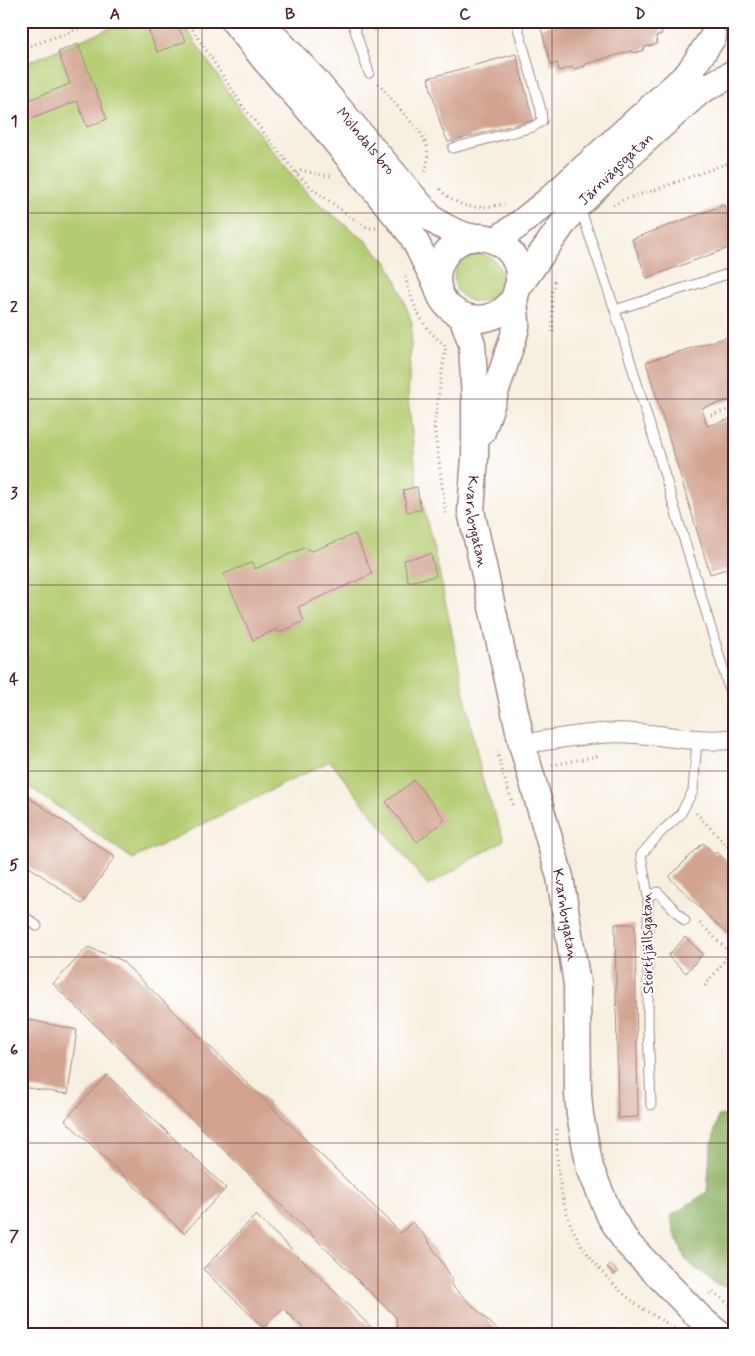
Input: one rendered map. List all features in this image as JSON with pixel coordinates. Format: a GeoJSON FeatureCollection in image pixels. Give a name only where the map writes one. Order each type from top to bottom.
{"type":"FeatureCollection","features":[{"type":"Feature","properties":{"kind":"street","name":"Mölndals bro"},"geometry":{"type":"LineString","coordinates":[[234,21],[265,60],[324,127],[386,184],[438,224],[483,239]]}},
{"type":"Feature","properties":{"kind":"street","name":"Mölndals bro"},"geometry":{"type":"LineString","coordinates":[[266,25],[313,78],[386,184],[438,287]]}},
{"type":"Feature","properties":{"kind":"street"},"geometry":{"type":"LineString","coordinates":[[714,26],[718,54],[725,62],[734,67]]}},
{"type":"Feature","properties":{"kind":"street","name":"Järnvägsgatan"},"geometry":{"type":"LineString","coordinates":[[483,239],[518,225],[549,200],[688,74],[714,26]]}},
{"type":"Feature","properties":{"kind":"street","name":"Järnvägsgatan"},"geometry":{"type":"LineString","coordinates":[[517,292],[572,211],[631,153],[700,91],[734,73]]}},
{"type":"Feature","properties":{"kind":"street"},"geometry":{"type":"LineString","coordinates":[[483,239],[506,248],[515,259],[519,273],[517,292],[508,307],[492,317],[474,320],[462,316],[448,307],[438,287],[438,271],[444,255],[456,244],[483,239]]}},
{"type":"Feature","properties":{"kind":"street","name":"Kvarnbygatan"},"geometry":{"type":"LineString","coordinates":[[475,457],[516,326],[517,292]]}},
{"type":"Feature","properties":{"kind":"street","name":"Kvarnbygatan"},"geometry":{"type":"LineString","coordinates":[[462,316],[472,344],[475,400],[475,457],[470,511],[522,744],[560,877],[577,984],[578,1094],[581,1123],[590,1168],[610,1216],[627,1243],[702,1320],[720,1335]]}},
{"type":"Feature","properties":{"kind":"street"},"geometry":{"type":"LineString","coordinates":[[522,744],[611,733],[697,741],[734,739]]}},
{"type":"Feature","properties":{"kind":"lane"},"geometry":{"type":"LineString","coordinates":[[352,21],[369,73]]}},
{"type":"Feature","properties":{"kind":"lane"},"geometry":{"type":"LineString","coordinates":[[453,148],[533,127],[542,121],[541,110],[518,28],[519,21]]}},
{"type":"Feature","properties":{"kind":"lane","name":"Mölndals bro"},"geometry":{"type":"LineString","coordinates":[[265,60],[266,25]]}},
{"type":"Feature","properties":{"kind":"lane"},"geometry":{"type":"LineString","coordinates":[[579,205],[615,310],[734,705]]}},
{"type":"Feature","properties":{"kind":"lane"},"geometry":{"type":"LineString","coordinates":[[615,310],[734,272]]}},
{"type":"Feature","properties":{"kind":"lane","name":"Störtfjällsgatan"},"geometry":{"type":"LineString","coordinates":[[651,1105],[648,1027],[648,896],[641,855],[661,832],[680,815],[687,804],[693,791],[697,741]]}},
{"type":"Feature","properties":{"kind":"lane"},"geometry":{"type":"LineString","coordinates":[[648,896],[658,892],[685,921]]}},
{"type":"Feature","properties":{"kind":"lane"},"geometry":{"type":"LineString","coordinates":[[21,914],[37,926]]}},
{"type":"Feature","properties":{"kind":"path"},"geometry":{"type":"LineString","coordinates":[[21,49],[101,21]]}},
{"type":"Feature","properties":{"kind":"path"},"geometry":{"type":"LineString","coordinates":[[188,21],[242,105],[296,173],[314,190],[354,219],[368,228],[380,227]]}},
{"type":"Feature","properties":{"kind":"path"},"geometry":{"type":"LineString","coordinates":[[369,73],[427,143],[429,162],[424,173]]}},
{"type":"Feature","properties":{"kind":"path"},"geometry":{"type":"LineString","coordinates":[[607,208],[625,199],[734,161]]}},
{"type":"Feature","properties":{"kind":"path"},"geometry":{"type":"LineString","coordinates":[[418,167],[430,178]]}},
{"type":"Feature","properties":{"kind":"path"},"geometry":{"type":"LineString","coordinates":[[296,173],[301,170],[330,177],[338,174]]}},
{"type":"Feature","properties":{"kind":"path"},"geometry":{"type":"LineString","coordinates":[[436,184],[446,196],[462,205],[474,208],[492,207],[519,200],[531,214]]}},
{"type":"Feature","properties":{"kind":"path"},"geometry":{"type":"LineString","coordinates":[[711,415],[734,408]]}},
{"type":"Feature","properties":{"kind":"path"},"geometry":{"type":"LineString","coordinates":[[687,804],[734,853]]}},
{"type":"Feature","properties":{"kind":"path"},"geometry":{"type":"LineString","coordinates":[[694,917],[734,955]]}},
{"type":"Feature","properties":{"kind":"path"},"geometry":{"type":"LineString","coordinates":[[705,986],[730,953]]}},
{"type":"Feature","properties":{"kind":"path"},"geometry":{"type":"LineString","coordinates":[[712,1291],[734,1308]]}},
{"type":"Feature","properties":{"kind":"green space"},"geometry":{"type":"Polygon","coordinates":[[[127,21],[181,21],[245,116],[311,198],[366,241],[388,263],[412,323],[408,398],[417,480],[440,576],[483,782],[504,840],[428,886],[330,761],[133,859],[21,781],[21,65],[127,21]]]}},
{"type":"Feature","properties":{"kind":"green space"},"geometry":{"type":"Polygon","coordinates":[[[473,254],[483,254],[492,258],[498,264],[502,278],[498,292],[492,298],[483,302],[473,302],[464,298],[458,292],[454,283],[454,273],[458,264],[464,258],[473,254]]]}},
{"type":"Feature","properties":{"kind":"green space"},"geometry":{"type":"Polygon","coordinates":[[[734,1115],[734,1290],[716,1284],[686,1261],[673,1228],[671,1216],[707,1192],[710,1153],[718,1116],[734,1115]]]}},
{"type":"Feature","properties":{"kind":"building"},"geometry":{"type":"Polygon","coordinates":[[[145,21],[174,21],[186,41],[157,52],[145,21]]]}},
{"type":"Feature","properties":{"kind":"building"},"geometry":{"type":"Polygon","coordinates":[[[372,21],[402,21],[402,22],[374,30],[372,21]]]}},
{"type":"Feature","properties":{"kind":"building"},"geometry":{"type":"Polygon","coordinates":[[[556,21],[658,21],[662,34],[656,36],[657,44],[645,47],[644,50],[635,53],[631,51],[586,64],[585,66],[559,71],[557,63],[551,65],[541,28],[554,24],[556,21]]]}},
{"type":"Feature","properties":{"kind":"building"},"geometry":{"type":"Polygon","coordinates":[[[78,44],[107,119],[87,127],[77,101],[21,123],[21,103],[70,84],[58,52],[78,44]]]}},
{"type":"Feature","properties":{"kind":"building"},"geometry":{"type":"Polygon","coordinates":[[[516,54],[533,120],[448,142],[441,126],[428,78],[516,54]]]}},
{"type":"Feature","properties":{"kind":"building"},"geometry":{"type":"Polygon","coordinates":[[[724,205],[725,209],[734,206],[734,246],[647,278],[632,239],[724,205]]]}},
{"type":"Feature","properties":{"kind":"building"},"geometry":{"type":"Polygon","coordinates":[[[734,335],[734,399],[702,408],[707,426],[734,418],[733,594],[726,569],[710,574],[646,362],[734,335]]]}},
{"type":"Feature","properties":{"kind":"building"},"geometry":{"type":"Polygon","coordinates":[[[417,487],[421,510],[407,512],[403,490],[417,487]]]}},
{"type":"Feature","properties":{"kind":"building"},"geometry":{"type":"Polygon","coordinates":[[[355,534],[372,574],[298,607],[304,621],[279,633],[277,629],[253,640],[224,574],[253,562],[255,569],[304,548],[312,551],[355,534]]]}},
{"type":"Feature","properties":{"kind":"building"},"geometry":{"type":"Polygon","coordinates":[[[431,554],[436,576],[408,582],[404,560],[431,554]]]}},
{"type":"Feature","properties":{"kind":"building"},"geometry":{"type":"Polygon","coordinates":[[[414,780],[445,820],[417,842],[386,802],[414,780]]]}},
{"type":"Feature","properties":{"kind":"building"},"geometry":{"type":"Polygon","coordinates":[[[21,792],[115,857],[82,904],[21,861],[21,792]]]}},
{"type":"Feature","properties":{"kind":"building"},"geometry":{"type":"Polygon","coordinates":[[[703,843],[715,854],[717,852],[734,869],[734,941],[669,877],[703,843]]]}},
{"type":"Feature","properties":{"kind":"building"},"geometry":{"type":"Polygon","coordinates":[[[615,924],[635,924],[638,1117],[618,1118],[615,924]]]}},
{"type":"Feature","properties":{"kind":"building"},"geometry":{"type":"Polygon","coordinates":[[[685,937],[703,954],[686,973],[668,956],[685,937]]]}},
{"type":"Feature","properties":{"kind":"building"},"geometry":{"type":"Polygon","coordinates":[[[88,947],[121,960],[401,1233],[412,1222],[425,1236],[452,1278],[452,1286],[503,1335],[403,1335],[397,1329],[396,1317],[53,984],[88,947]]]}},
{"type":"Feature","properties":{"kind":"building"},"geometry":{"type":"Polygon","coordinates":[[[21,1018],[77,1030],[68,1094],[21,1087],[21,1018]]]}},
{"type":"Feature","properties":{"kind":"building"},"geometry":{"type":"Polygon","coordinates":[[[107,1075],[226,1188],[184,1233],[65,1120],[107,1075]]]}},
{"type":"Feature","properties":{"kind":"building"},"geometry":{"type":"Polygon","coordinates":[[[256,1215],[379,1335],[310,1335],[283,1308],[264,1328],[203,1269],[256,1215]]]}},
{"type":"Feature","properties":{"kind":"building"},"geometry":{"type":"Polygon","coordinates":[[[610,1264],[618,1272],[614,1275],[607,1267],[610,1264]]]}}]}
